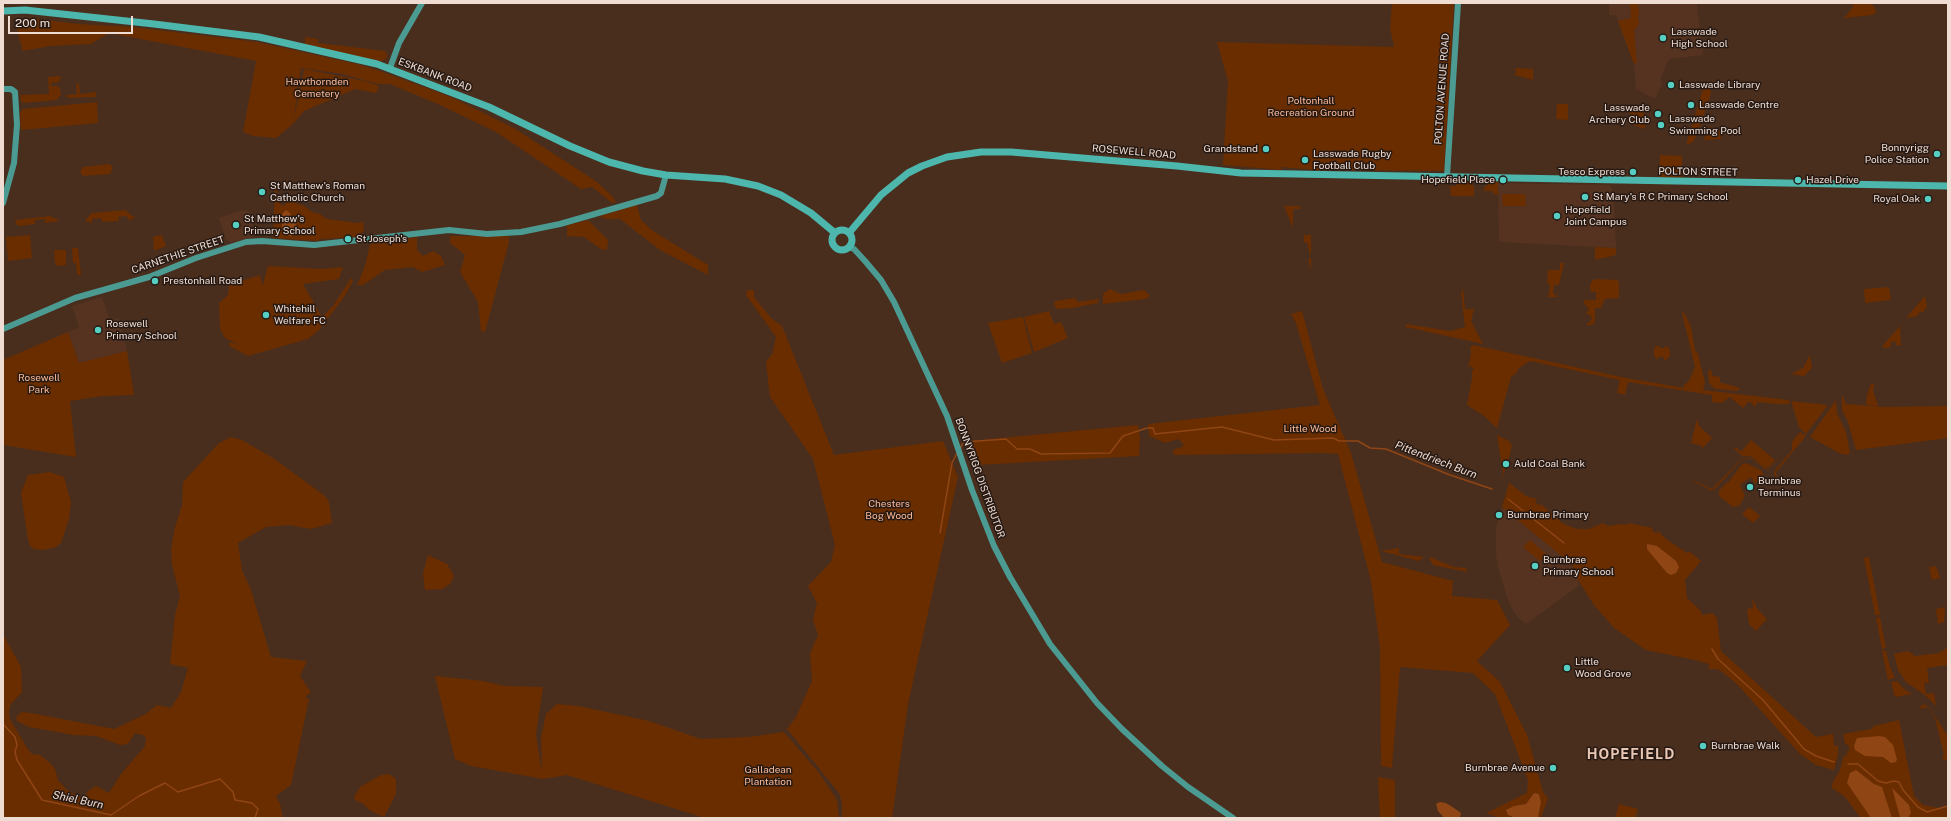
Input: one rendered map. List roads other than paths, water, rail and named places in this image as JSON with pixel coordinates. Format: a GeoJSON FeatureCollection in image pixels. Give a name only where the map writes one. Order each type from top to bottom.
{"type":"FeatureCollection","features":[{"type":"Feature","properties":{"kind":"main road","name":"ESKBANK ROAD"},"geometry":{"type":"LineString","coordinates":[[3,11],[26,10],[259,37],[296,44],[390,68],[489,108],[570,146],[609,162],[643,172],[725,179],[758,186],[781,195],[812,213],[835,233]]}},
{"type":"Feature","properties":{"kind":"main road","name":"ROSEWELL ROAD"},"geometry":{"type":"LineString","coordinates":[[849,233],[881,195],[908,173],[947,157],[981,152],[1011,152],[1241,173],[1447,176]]}},
{"type":"Feature","properties":{"kind":"main road","name":"POLTON STREET"},"geometry":{"type":"LineString","coordinates":[[1447,176],[1617,181],[1948,186]]}},
{"type":"Feature","properties":{"kind":"main road"},"geometry":{"type":"LineString","coordinates":[[840,230],[849,233],[852,241],[849,247],[843,250],[837,248],[833,243],[835,233],[840,230]]}},
{"type":"Feature","properties":{"kind":"street"},"geometry":{"type":"LineString","coordinates":[[390,68],[399,43],[422,3]]}},
{"type":"Feature","properties":{"kind":"street","name":"POLTON AVENUE ROAD"},"geometry":{"type":"LineString","coordinates":[[1447,176],[1458,3]]}},
{"type":"Feature","properties":{"kind":"street"},"geometry":{"type":"LineString","coordinates":[[3,89],[11,89],[15,92],[18,125],[10,180],[3,203]]}},
{"type":"Feature","properties":{"kind":"street","name":"CARNETHIE STREET"},"geometry":{"type":"LineString","coordinates":[[3,330],[75,298],[149,277],[196,258],[246,242],[262,241],[314,245],[448,230],[487,234],[521,232],[560,224],[624,204],[656,196],[661,193],[666,175]]}},
{"type":"Feature","properties":{"kind":"street","name":"BONNYRIGG DISTRIBUTOR"},"geometry":{"type":"LineString","coordinates":[[849,247],[854,249],[881,280],[894,302],[946,416],[972,490],[994,546],[1017,590],[1050,644],[1097,703],[1122,729],[1172,774],[1233,818]]}},
{"type":"Feature","properties":{"kind":"waterway","name":"Pittendriech Burn"},"geometry":{"type":"LineString","coordinates":[[960,448],[964,442],[1006,439],[1017,449],[1030,449],[1041,454],[1110,453],[1123,436],[1147,428],[1153,428],[1155,434],[1222,427],[1274,440],[1333,438],[1339,441],[1358,441],[1370,448],[1386,449],[1450,475],[1492,489]]}},
{"type":"Feature","properties":{"kind":"waterway","name":"Pittendriech Burn"},"geometry":{"type":"LineString","coordinates":[[940,533],[952,463],[957,453]]}},
{"type":"Feature","properties":{"kind":"waterway","name":"Pittendriech Burn"},"geometry":{"type":"LineString","coordinates":[[1508,499],[1564,543]]}},
{"type":"Feature","properties":{"kind":"waterway","name":"Pittendriech Burn"},"geometry":{"type":"LineString","coordinates":[[1712,649],[1718,659],[1763,700],[1804,749],[1816,756],[1834,762]]}},
{"type":"Feature","properties":{"kind":"waterway","name":"Shiel Burn"},"geometry":{"type":"LineString","coordinates":[[3,724],[15,737],[17,745],[15,752],[17,760],[42,800],[111,815],[139,796],[165,783],[178,792],[220,779],[233,792],[235,800],[252,803],[258,809],[255,818]]}},
{"type":"Feature","properties":{"kind":"waterway","name":"Pittendriech Burn"},"geometry":{"type":"LineString","coordinates":[[1848,764],[1858,764],[1878,781],[1886,783],[1894,781],[1899,782],[1903,790],[1918,807],[1927,812],[1948,806]]}},
{"type":"Feature","properties":{"kind":"place","name":"Lasswade High School"},"geometry":{"type":"Point","coordinates":[1663,38]}},
{"type":"Feature","properties":{"kind":"place","name":"Lasswade Library"},"geometry":{"type":"Point","coordinates":[1671,85]}},
{"type":"Feature","properties":{"kind":"place","name":"Lasswade Centre"},"geometry":{"type":"Point","coordinates":[1691,105]}},
{"type":"Feature","properties":{"kind":"place","name":"Lasswade Archery Club"},"geometry":{"type":"Point","coordinates":[1658,114]}},
{"type":"Feature","properties":{"kind":"place","name":"Lasswade Swimming Pool"},"geometry":{"type":"Point","coordinates":[1661,125]}},
{"type":"Feature","properties":{"kind":"place","name":"Grandstand"},"geometry":{"type":"Point","coordinates":[1266,149]}},
{"type":"Feature","properties":{"kind":"place","name":"Bonnyrigg Police Station"},"geometry":{"type":"Point","coordinates":[1937,154]}},
{"type":"Feature","properties":{"kind":"place","name":"Lasswade Rugby Football Club"},"geometry":{"type":"Point","coordinates":[1305,160]}},
{"type":"Feature","properties":{"kind":"place","name":"Tesco Express"},"geometry":{"type":"Point","coordinates":[1633,172]}},
{"type":"Feature","properties":{"kind":"place","name":"Hopefield Place"},"geometry":{"type":"Point","coordinates":[1503,180]}},
{"type":"Feature","properties":{"kind":"place","name":"Hazel Drive"},"geometry":{"type":"Point","coordinates":[1798,180]}},
{"type":"Feature","properties":{"kind":"place","name":"St Matthew's Roman Catholic Church"},"geometry":{"type":"Point","coordinates":[262,192]}},
{"type":"Feature","properties":{"kind":"place","name":"St Mary's R C Primary School"},"geometry":{"type":"Point","coordinates":[1585,197]}},
{"type":"Feature","properties":{"kind":"place","name":"Royal Oak"},"geometry":{"type":"Point","coordinates":[1928,199]}},
{"type":"Feature","properties":{"kind":"place","name":"Hopefield Joint Campus"},"geometry":{"type":"Point","coordinates":[1557,216]}},
{"type":"Feature","properties":{"kind":"place","name":"St Matthew's Primary School"},"geometry":{"type":"Point","coordinates":[236,225]}},
{"type":"Feature","properties":{"kind":"place","name":"St Joseph's"},"geometry":{"type":"Point","coordinates":[348,239]}},
{"type":"Feature","properties":{"kind":"place","name":"Prestonhall Road"},"geometry":{"type":"Point","coordinates":[155,281]}},
{"type":"Feature","properties":{"kind":"place","name":"Whitehill Welfare FC"},"geometry":{"type":"Point","coordinates":[266,315]}},
{"type":"Feature","properties":{"kind":"place","name":"Rosewell Primary School"},"geometry":{"type":"Point","coordinates":[98,330]}},
{"type":"Feature","properties":{"kind":"place","name":"Auld Coal Bank"},"geometry":{"type":"Point","coordinates":[1506,464]}},
{"type":"Feature","properties":{"kind":"place","name":"Burnbrae Terminus"},"geometry":{"type":"Point","coordinates":[1750,487]}},
{"type":"Feature","properties":{"kind":"place","name":"Burnbrae Primary"},"geometry":{"type":"Point","coordinates":[1499,515]}},
{"type":"Feature","properties":{"kind":"place","name":"Burnbrae Primary School"},"geometry":{"type":"Point","coordinates":[1535,566]}},
{"type":"Feature","properties":{"kind":"place","name":"Little Wood Grove"},"geometry":{"type":"Point","coordinates":[1567,668]}},
{"type":"Feature","properties":{"kind":"place","name":"Burnbrae Walk"},"geometry":{"type":"Point","coordinates":[1703,746]}},
{"type":"Feature","properties":{"kind":"place","name":"Burnbrae Avenue"},"geometry":{"type":"Point","coordinates":[1553,768]}},
{"type":"Feature","properties":{"kind":"district","name":"HOPEFIELD"},"geometry":{"type":"Point","coordinates":[1631,755]}},
{"type":"Feature","properties":{"kind":"park label","name":"Hawthornden Cemetery"},"geometry":{"type":"Point","coordinates":[317,88]}},
{"type":"Feature","properties":{"kind":"park label","name":"Poltonhall Recreation Ground"},"geometry":{"type":"Point","coordinates":[1311,106]}},
{"type":"Feature","properties":{"kind":"park label","name":"Rosewell Park"},"geometry":{"type":"Point","coordinates":[39,384]}},
{"type":"Feature","properties":{"kind":"park label","name":"Little Wood"},"geometry":{"type":"Point","coordinates":[1310,429]}},
{"type":"Feature","properties":{"kind":"park label","name":"Chesters Bog Wood"},"geometry":{"type":"Point","coordinates":[889,510]}},
{"type":"Feature","properties":{"kind":"park label","name":"Galladean Plantation"},"geometry":{"type":"Point","coordinates":[768,776]}}]}
